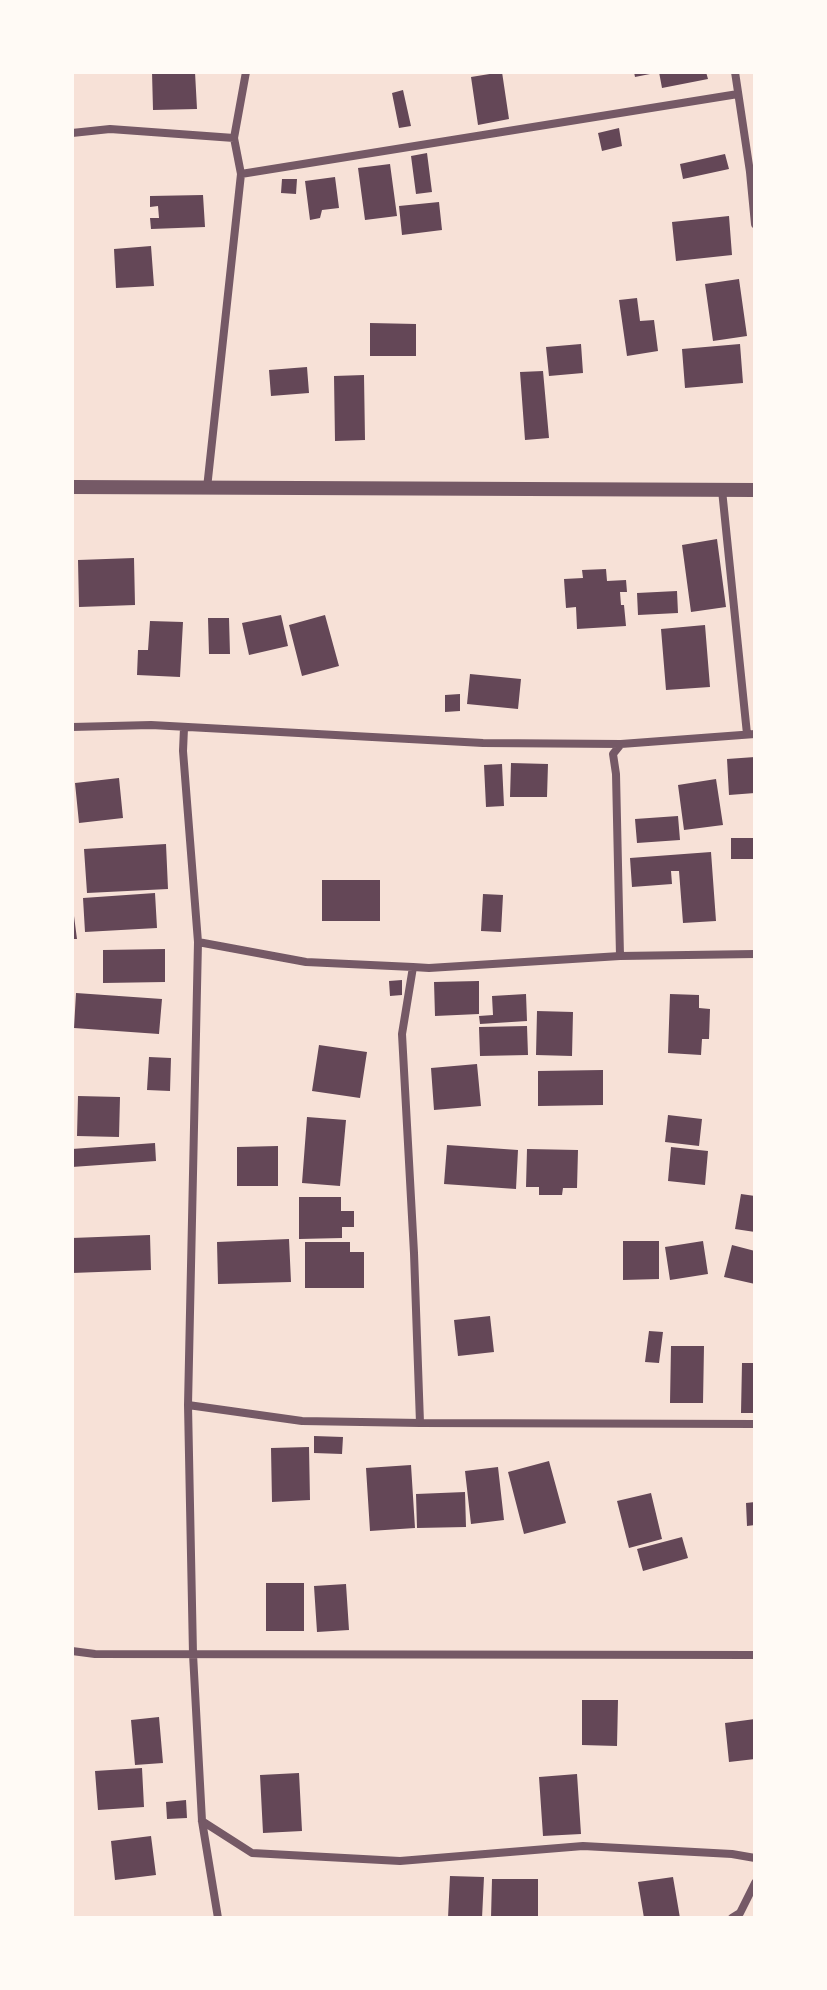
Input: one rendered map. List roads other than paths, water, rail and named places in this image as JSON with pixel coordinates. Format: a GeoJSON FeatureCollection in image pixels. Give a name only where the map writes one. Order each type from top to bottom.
{"type":"FeatureCollection","features":[{"type":"Feature","properties":{"kind":"street"},"geometry":{"type":"LineString","coordinates":[[207,489],[241,174],[234,138],[246,72]]}},
{"type":"Feature","properties":{"kind":"street"},"geometry":{"type":"LineString","coordinates":[[735,72],[755,224]]}},
{"type":"Feature","properties":{"kind":"street"},"geometry":{"type":"LineString","coordinates":[[241,174],[738,94]]}},
{"type":"Feature","properties":{"kind":"street"},"geometry":{"type":"LineString","coordinates":[[72,133],[110,129],[234,138]]}},
{"type":"Feature","properties":{"kind":"street"},"geometry":{"type":"LineString","coordinates":[[72,487],[722,490],[755,487]]}},
{"type":"Feature","properties":{"kind":"street"},"geometry":{"type":"LineString","coordinates":[[72,727],[151,725],[483,743],[621,744],[751,734],[722,490]]}},
{"type":"Feature","properties":{"kind":"street"},"geometry":{"type":"LineString","coordinates":[[184,728],[183,751],[198,942],[188,1405],[193,1654],[202,1821],[218,1918]]}},
{"type":"Feature","properties":{"kind":"street"},"geometry":{"type":"LineString","coordinates":[[620,956],[613,754],[621,744]]}},
{"type":"Feature","properties":{"kind":"street"},"geometry":{"type":"LineString","coordinates":[[198,942],[306,962],[413,967],[620,956],[755,954]]}},
{"type":"Feature","properties":{"kind":"street"},"geometry":{"type":"LineString","coordinates":[[413,967],[402,1034],[420,1423]]}},
{"type":"Feature","properties":{"kind":"street"},"geometry":{"type":"LineString","coordinates":[[188,1405],[302,1421],[755,1424]]}},
{"type":"Feature","properties":{"kind":"street"},"geometry":{"type":"LineString","coordinates":[[72,1651],[95,1654],[755,1655]]}},
{"type":"Feature","properties":{"kind":"street"},"geometry":{"type":"LineString","coordinates":[[202,1821],[252,1853],[400,1861],[583,1846],[755,1858]]}},
{"type":"Feature","properties":{"kind":"street"},"geometry":{"type":"LineString","coordinates":[[732,1918],[740,1913],[755,1883]]}}]}
